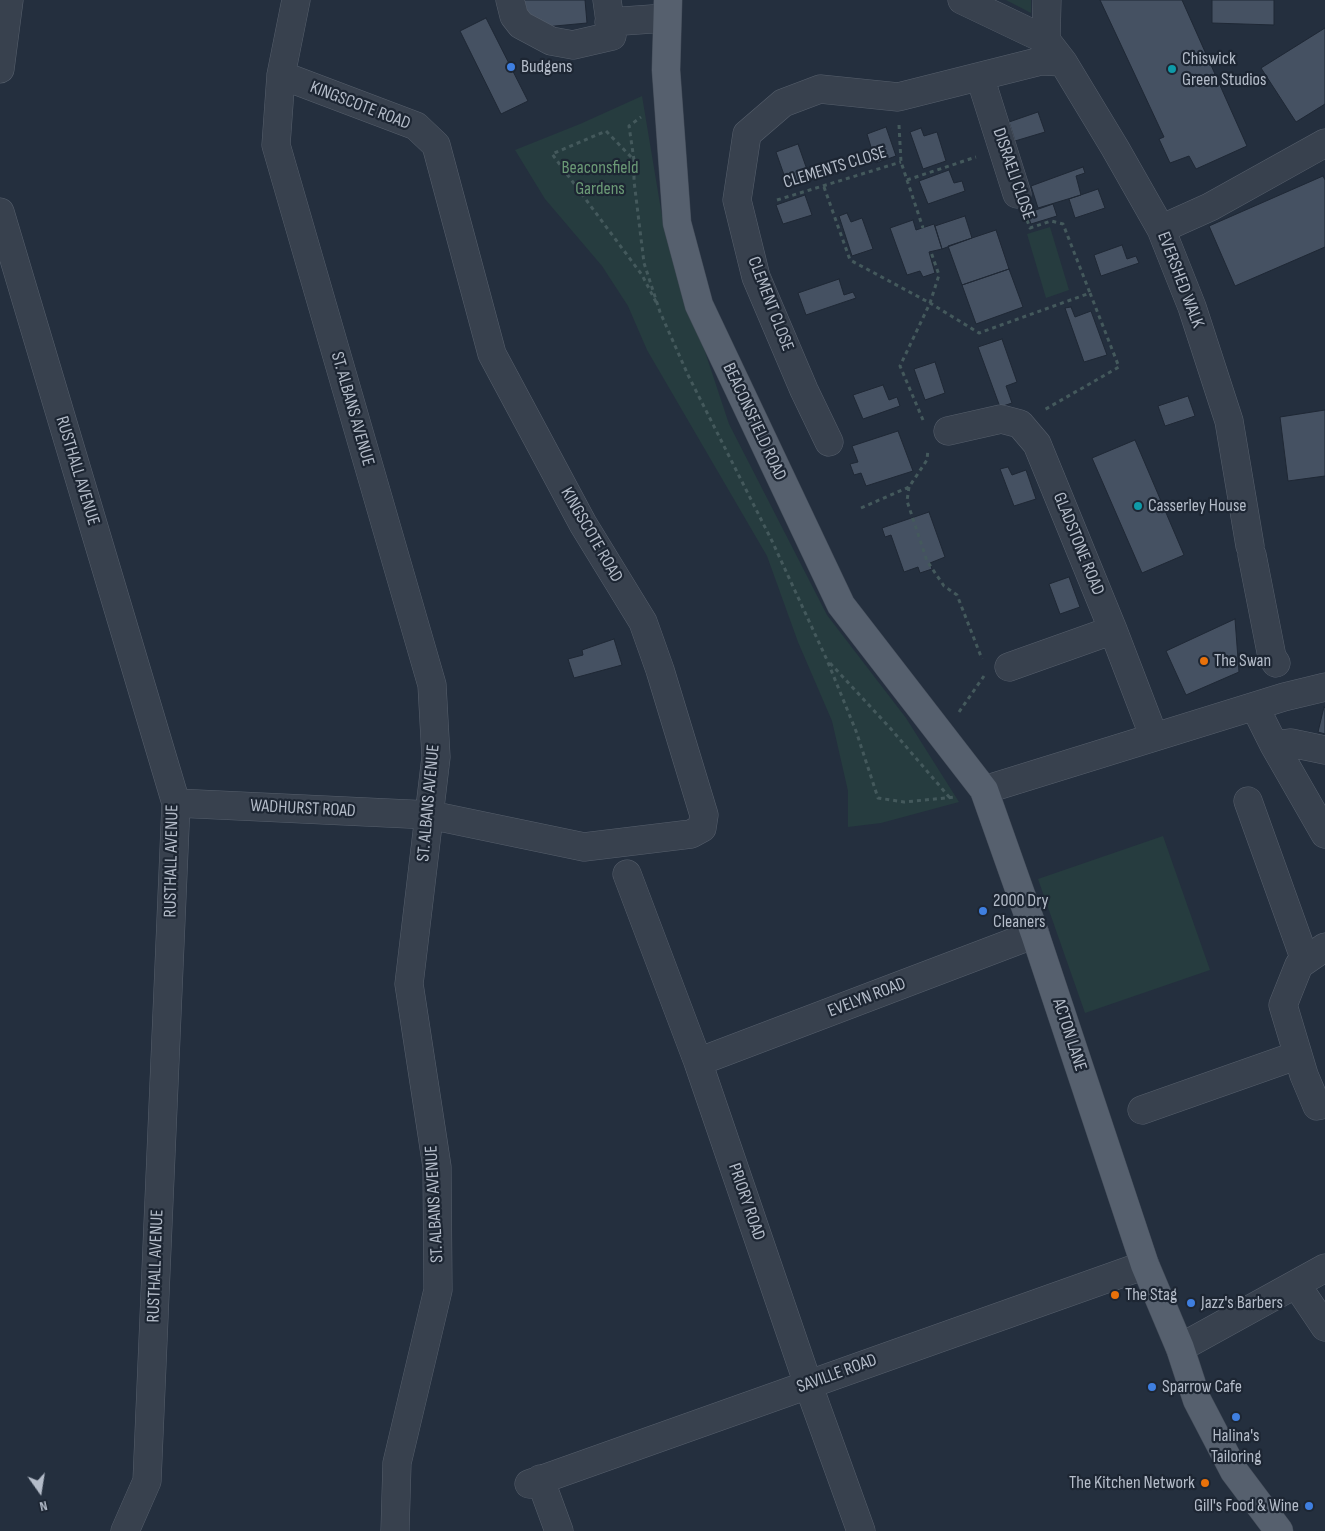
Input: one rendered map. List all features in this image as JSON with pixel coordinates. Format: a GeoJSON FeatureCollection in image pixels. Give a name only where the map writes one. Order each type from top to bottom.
{"type":"FeatureCollection","features":[{"type":"Feature","properties":{"kind":"main road","name":"BEACONSFIELD ROAD"},"geometry":{"type":"LineString","coordinates":[[667,9],[666,70],[678,223],[699,305],[841,605],[984,790]]}},
{"type":"Feature","properties":{"kind":"main road","name":"ACTON LANE"},"geometry":{"type":"LineString","coordinates":[[984,790],[1035,934],[1144,1265],[1180,1348],[1197,1400],[1234,1472],[1280,1531]]}},
{"type":"Feature","properties":{"kind":"street"},"geometry":{"type":"LineString","coordinates":[[0,70],[9,0]]}},
{"type":"Feature","properties":{"kind":"street","name":"ST. ALBANS AVENUE"},"geometry":{"type":"LineString","coordinates":[[296,0],[280,76],[276,145],[432,684],[436,757],[409,984],[437,1167],[438,1290],[398,1463],[395,1531]]}},
{"type":"Feature","properties":{"kind":"street"},"geometry":{"type":"LineString","coordinates":[[510,0],[514,16],[521,25],[551,40],[573,46],[612,36],[608,11],[667,9]]}},
{"type":"Feature","properties":{"kind":"street"},"geometry":{"type":"LineString","coordinates":[[962,0],[1046,40],[1048,0]]}},
{"type":"Feature","properties":{"kind":"street","name":"EVERSHED WALK"},"geometry":{"type":"LineString","coordinates":[[1046,40],[1063,62],[1161,229],[1192,307],[1229,421],[1251,550],[1272,657],[1276,663]]}},
{"type":"Feature","properties":{"kind":"street","name":"CLEMENT CLOSE"},"geometry":{"type":"LineString","coordinates":[[829,442],[804,390],[756,277],[737,200],[747,134],[783,104],[820,89],[898,97],[1041,61],[1063,62]]}},
{"type":"Feature","properties":{"kind":"street","name":"KINGSCOTE ROAD"},"geometry":{"type":"LineString","coordinates":[[280,76],[416,126],[436,145],[492,354],[583,524],[643,622],[660,670],[704,815],[702,828],[691,834],[584,847],[430,815]]}},
{"type":"Feature","properties":{"kind":"street","name":"DISRAELI CLOSE"},"geometry":{"type":"LineString","coordinates":[[980,76],[1017,194]]}},
{"type":"Feature","properties":{"kind":"street"},"geometry":{"type":"LineString","coordinates":[[1161,229],[1210,207],[1325,143]]}},
{"type":"Feature","properties":{"kind":"street","name":"RUSTHALL AVENUE"},"geometry":{"type":"LineString","coordinates":[[0,212],[176,803],[147,1481],[125,1531]]}},
{"type":"Feature","properties":{"kind":"street"},"geometry":{"type":"LineString","coordinates":[[939,434],[1001,419],[1020,424]]}},
{"type":"Feature","properties":{"kind":"street","name":"GLADSTONE ROAD"},"geometry":{"type":"LineString","coordinates":[[1020,424],[1037,444],[1113,630],[1154,738]]}},
{"type":"Feature","properties":{"kind":"street"},"geometry":{"type":"LineString","coordinates":[[993,667],[1113,630]]}},
{"type":"Feature","properties":{"kind":"street"},"geometry":{"type":"LineString","coordinates":[[984,790],[1284,697],[1325,687]]}},
{"type":"Feature","properties":{"kind":"street"},"geometry":{"type":"LineString","coordinates":[[1255,707],[1274,745],[1325,834]]}},
{"type":"Feature","properties":{"kind":"street"},"geometry":{"type":"LineString","coordinates":[[1274,745],[1291,743],[1325,750]]}},
{"type":"Feature","properties":{"kind":"street"},"geometry":{"type":"LineString","coordinates":[[1248,800],[1315,954],[1299,965],[1283,1005],[1304,1075],[1317,1106],[1325,1104]]}},
{"type":"Feature","properties":{"kind":"street","name":"WADHURST ROAD"},"geometry":{"type":"LineString","coordinates":[[176,803],[430,815]]}},
{"type":"Feature","properties":{"kind":"street","name":"PRIORY ROAD"},"geometry":{"type":"LineString","coordinates":[[627,874],[698,1062],[860,1531]]}},
{"type":"Feature","properties":{"kind":"street","name":"EVELYN ROAD"},"geometry":{"type":"LineString","coordinates":[[698,1062],[1035,934]]}},
{"type":"Feature","properties":{"kind":"street"},"geometry":{"type":"LineString","coordinates":[[1142,1110],[1298,1056]]}},
{"type":"Feature","properties":{"kind":"street","name":"SAVILLE ROAD"},"geometry":{"type":"LineString","coordinates":[[559,1531],[535,1481],[1144,1265]]}},
{"type":"Feature","properties":{"kind":"street"},"geometry":{"type":"LineString","coordinates":[[1180,1348],[1325,1268]]}},
{"type":"Feature","properties":{"kind":"street"},"geometry":{"type":"LineString","coordinates":[[1296,1284],[1325,1327]]}},
{"type":"Feature","properties":{"kind":"path"},"geometry":{"type":"LineString","coordinates":[[898,97],[901,162],[923,228]]}},
{"type":"Feature","properties":{"kind":"path"},"geometry":{"type":"LineString","coordinates":[[656,302],[644,263],[634,180],[634,160],[606,131],[552,154],[642,275],[656,302],[688,375],[772,541],[827,660],[856,731],[878,798],[904,802],[951,799],[897,736],[827,660]]}},
{"type":"Feature","properties":{"kind":"path"},"geometry":{"type":"LineString","coordinates":[[907,180],[1002,148]]}},
{"type":"Feature","properties":{"kind":"path","name":"CLEMENTS CLOSE"},"geometry":{"type":"LineString","coordinates":[[778,200],[901,162]]}},
{"type":"Feature","properties":{"kind":"path"},"geometry":{"type":"LineString","coordinates":[[824,187],[850,260],[930,303],[978,333],[1090,293]]}},
{"type":"Feature","properties":{"kind":"path","name":"DISRAELI CLOSE"},"geometry":{"type":"LineString","coordinates":[[1017,194],[1030,228],[1051,221],[1063,224],[1119,367],[1020,424]]}},
{"type":"Feature","properties":{"kind":"path"},"geometry":{"type":"LineString","coordinates":[[931,252],[939,275],[930,303],[900,366],[939,434],[927,460],[909,487],[907,501],[927,561],[944,586],[957,595],[993,667],[958,714]]}},
{"type":"Feature","properties":{"kind":"path"},"geometry":{"type":"LineString","coordinates":[[861,508],[909,487]]}},
{"type":"Feature","properties":{"kind":"green space"},"geometry":{"type":"Polygon","coordinates":[[[1006,0],[1031,0],[1031,13],[1006,0]]]}},
{"type":"Feature","properties":{"kind":"green space","name":"Beaconsfield Gardens"},"geometry":{"type":"Polygon","coordinates":[[[642,96],[664,228],[729,424],[827,615],[906,718],[959,802],[881,823],[848,827],[848,791],[832,721],[798,642],[767,556],[647,350],[628,306],[602,266],[545,199],[515,150],[580,124],[642,96]]]}},
{"type":"Feature","properties":{"kind":"green space"},"geometry":{"type":"Polygon","coordinates":[[[1050,227],[1069,290],[1046,298],[1027,234],[1050,227]]]}},
{"type":"Feature","properties":{"kind":"green space"},"geometry":{"type":"Polygon","coordinates":[[[1163,836],[1210,970],[1085,1013],[1038,879],[1163,836]]]}},
{"type":"Feature","properties":{"kind":"building"},"geometry":{"type":"Polygon","coordinates":[[[510,0],[585,0],[587,23],[512,30],[510,0]]]}},
{"type":"Feature","properties":{"kind":"building","name":"Chiswick Green Studios"},"geometry":{"type":"Polygon","coordinates":[[[1100,0],[1182,0],[1247,146],[1196,169],[1189,156],[1170,163],[1159,139],[1164,137],[1100,0]]]}},
{"type":"Feature","properties":{"kind":"building"},"geometry":{"type":"Polygon","coordinates":[[[1212,0],[1274,0],[1274,25],[1212,23],[1212,0]]]}},
{"type":"Feature","properties":{"kind":"building"},"geometry":{"type":"Polygon","coordinates":[[[486,18],[528,101],[501,114],[460,31],[486,18]]]}},
{"type":"Feature","properties":{"kind":"building"},"geometry":{"type":"Polygon","coordinates":[[[1325,28],[1325,104],[1296,122],[1261,68],[1325,28]]]}},
{"type":"Feature","properties":{"kind":"building"},"geometry":{"type":"Polygon","coordinates":[[[1038,112],[1045,132],[1015,141],[1009,122],[1038,112]]]}},
{"type":"Feature","properties":{"kind":"building"},"geometry":{"type":"Polygon","coordinates":[[[886,127],[896,156],[876,163],[867,134],[886,127]]]}},
{"type":"Feature","properties":{"kind":"building"},"geometry":{"type":"Polygon","coordinates":[[[921,128],[924,136],[937,132],[946,161],[923,169],[910,132],[921,128]]]}},
{"type":"Feature","properties":{"kind":"building"},"geometry":{"type":"Polygon","coordinates":[[[798,144],[811,181],[789,189],[776,152],[798,144]]]}},
{"type":"Feature","properties":{"kind":"building"},"geometry":{"type":"Polygon","coordinates":[[[1083,167],[1085,173],[1076,176],[1081,195],[1038,208],[1031,186],[1083,167]]]}},
{"type":"Feature","properties":{"kind":"building"},"geometry":{"type":"Polygon","coordinates":[[[949,170],[954,183],[962,181],[965,191],[928,204],[919,181],[949,170]]]}},
{"type":"Feature","properties":{"kind":"building"},"geometry":{"type":"Polygon","coordinates":[[[1323,176],[1325,180],[1325,247],[1235,286],[1209,226],[1323,176]]]}},
{"type":"Feature","properties":{"kind":"building"},"geometry":{"type":"Polygon","coordinates":[[[1098,189],[1105,208],[1075,218],[1069,199],[1098,189]]]}},
{"type":"Feature","properties":{"kind":"building"},"geometry":{"type":"Polygon","coordinates":[[[805,195],[812,215],[783,224],[776,205],[805,195]]]}},
{"type":"Feature","properties":{"kind":"building"},"geometry":{"type":"Polygon","coordinates":[[[1053,204],[1057,216],[1031,224],[1027,213],[1053,204]]]}},
{"type":"Feature","properties":{"kind":"building"},"geometry":{"type":"Polygon","coordinates":[[[847,213],[851,222],[862,218],[873,249],[852,256],[839,216],[847,213]]]}},
{"type":"Feature","properties":{"kind":"building"},"geometry":{"type":"Polygon","coordinates":[[[965,216],[972,238],[942,249],[935,226],[965,216]]]}},
{"type":"Feature","properties":{"kind":"building"},"geometry":{"type":"Polygon","coordinates":[[[913,220],[916,230],[934,224],[942,249],[929,252],[935,273],[923,277],[920,271],[907,275],[890,228],[913,220]]]}},
{"type":"Feature","properties":{"kind":"building"},"geometry":{"type":"Polygon","coordinates":[[[996,230],[1009,269],[962,285],[948,246],[996,230]]]}},
{"type":"Feature","properties":{"kind":"building"},"geometry":{"type":"Polygon","coordinates":[[[1122,245],[1127,259],[1136,256],[1139,263],[1101,276],[1094,255],[1122,245]]]}},
{"type":"Feature","properties":{"kind":"building"},"geometry":{"type":"Polygon","coordinates":[[[1009,269],[1023,307],[976,324],[962,285],[1009,269]]]}},
{"type":"Feature","properties":{"kind":"building"},"geometry":{"type":"Polygon","coordinates":[[[839,279],[844,295],[853,292],[856,298],[806,315],[798,293],[839,279]]]}},
{"type":"Feature","properties":{"kind":"building"},"geometry":{"type":"Polygon","coordinates":[[[1071,307],[1075,317],[1091,311],[1107,355],[1084,362],[1065,308],[1071,307]]]}},
{"type":"Feature","properties":{"kind":"building"},"geometry":{"type":"Polygon","coordinates":[[[1002,339],[1017,382],[1006,386],[1012,403],[1000,407],[978,347],[1002,339]]]}},
{"type":"Feature","properties":{"kind":"building"},"geometry":{"type":"Polygon","coordinates":[[[935,362],[945,393],[925,400],[914,369],[935,362]]]}},
{"type":"Feature","properties":{"kind":"building"},"geometry":{"type":"Polygon","coordinates":[[[883,385],[889,400],[897,397],[900,406],[863,419],[853,395],[883,385]]]}},
{"type":"Feature","properties":{"kind":"building"},"geometry":{"type":"Polygon","coordinates":[[[1188,396],[1195,416],[1165,426],[1158,406],[1188,396]]]}},
{"type":"Feature","properties":{"kind":"building"},"geometry":{"type":"Polygon","coordinates":[[[1325,410],[1325,476],[1288,481],[1280,417],[1325,410]]]}},
{"type":"Feature","properties":{"kind":"building"},"geometry":{"type":"Polygon","coordinates":[[[898,431],[913,471],[866,486],[861,473],[854,475],[850,464],[858,462],[852,446],[898,431]]]}},
{"type":"Feature","properties":{"kind":"building","name":"Casserley House"},"geometry":{"type":"Polygon","coordinates":[[[1135,440],[1184,555],[1142,573],[1092,458],[1135,440]]]}},
{"type":"Feature","properties":{"kind":"building"},"geometry":{"type":"Polygon","coordinates":[[[1008,467],[1012,475],[1026,470],[1036,499],[1014,506],[1000,469],[1008,467]]]}},
{"type":"Feature","properties":{"kind":"building"},"geometry":{"type":"Polygon","coordinates":[[[929,512],[945,557],[930,563],[932,569],[920,573],[918,567],[904,572],[891,535],[885,537],[882,528],[929,512]]]}},
{"type":"Feature","properties":{"kind":"building"},"geometry":{"type":"Polygon","coordinates":[[[1069,577],[1080,607],[1060,614],[1049,584],[1069,577]]]}},
{"type":"Feature","properties":{"kind":"building","name":"The Swan"},"geometry":{"type":"Polygon","coordinates":[[[1235,619],[1239,672],[1186,695],[1166,651],[1235,619]]]}},
{"type":"Feature","properties":{"kind":"building"},"geometry":{"type":"Polygon","coordinates":[[[614,639],[622,665],[574,678],[568,659],[583,655],[582,650],[614,639]]]}},
{"type":"Feature","properties":{"kind":"building"},"geometry":{"type":"Polygon","coordinates":[[[1325,708],[1325,734],[1318,732],[1325,708]]]}},
{"type":"Feature","properties":{"kind":"place","name":"Budgens"},"geometry":{"type":"Point","coordinates":[511,67]}},
{"type":"Feature","properties":{"kind":"place","name":"Chiswick Green Studios"},"geometry":{"type":"Point","coordinates":[1172,69]}},
{"type":"Feature","properties":{"kind":"place","name":"Casserley House"},"geometry":{"type":"Point","coordinates":[1138,506]}},
{"type":"Feature","properties":{"kind":"place","name":"The Swan"},"geometry":{"type":"Point","coordinates":[1204,661]}},
{"type":"Feature","properties":{"kind":"place","name":"2000 Dry Cleaners"},"geometry":{"type":"Point","coordinates":[983,911]}},
{"type":"Feature","properties":{"kind":"place","name":"The Stag"},"geometry":{"type":"Point","coordinates":[1115,1295]}},
{"type":"Feature","properties":{"kind":"place","name":"Jazz's Barbers"},"geometry":{"type":"Point","coordinates":[1191,1303]}},
{"type":"Feature","properties":{"kind":"place","name":"Sparrow Cafe"},"geometry":{"type":"Point","coordinates":[1152,1387]}},
{"type":"Feature","properties":{"kind":"place","name":"Halina's Tailoring"},"geometry":{"type":"Point","coordinates":[1236,1417]}},
{"type":"Feature","properties":{"kind":"place","name":"The Kitchen Network"},"geometry":{"type":"Point","coordinates":[1205,1483]}},
{"type":"Feature","properties":{"kind":"place","name":"Gill's Food & Wine"},"geometry":{"type":"Point","coordinates":[1309,1506]}}]}
